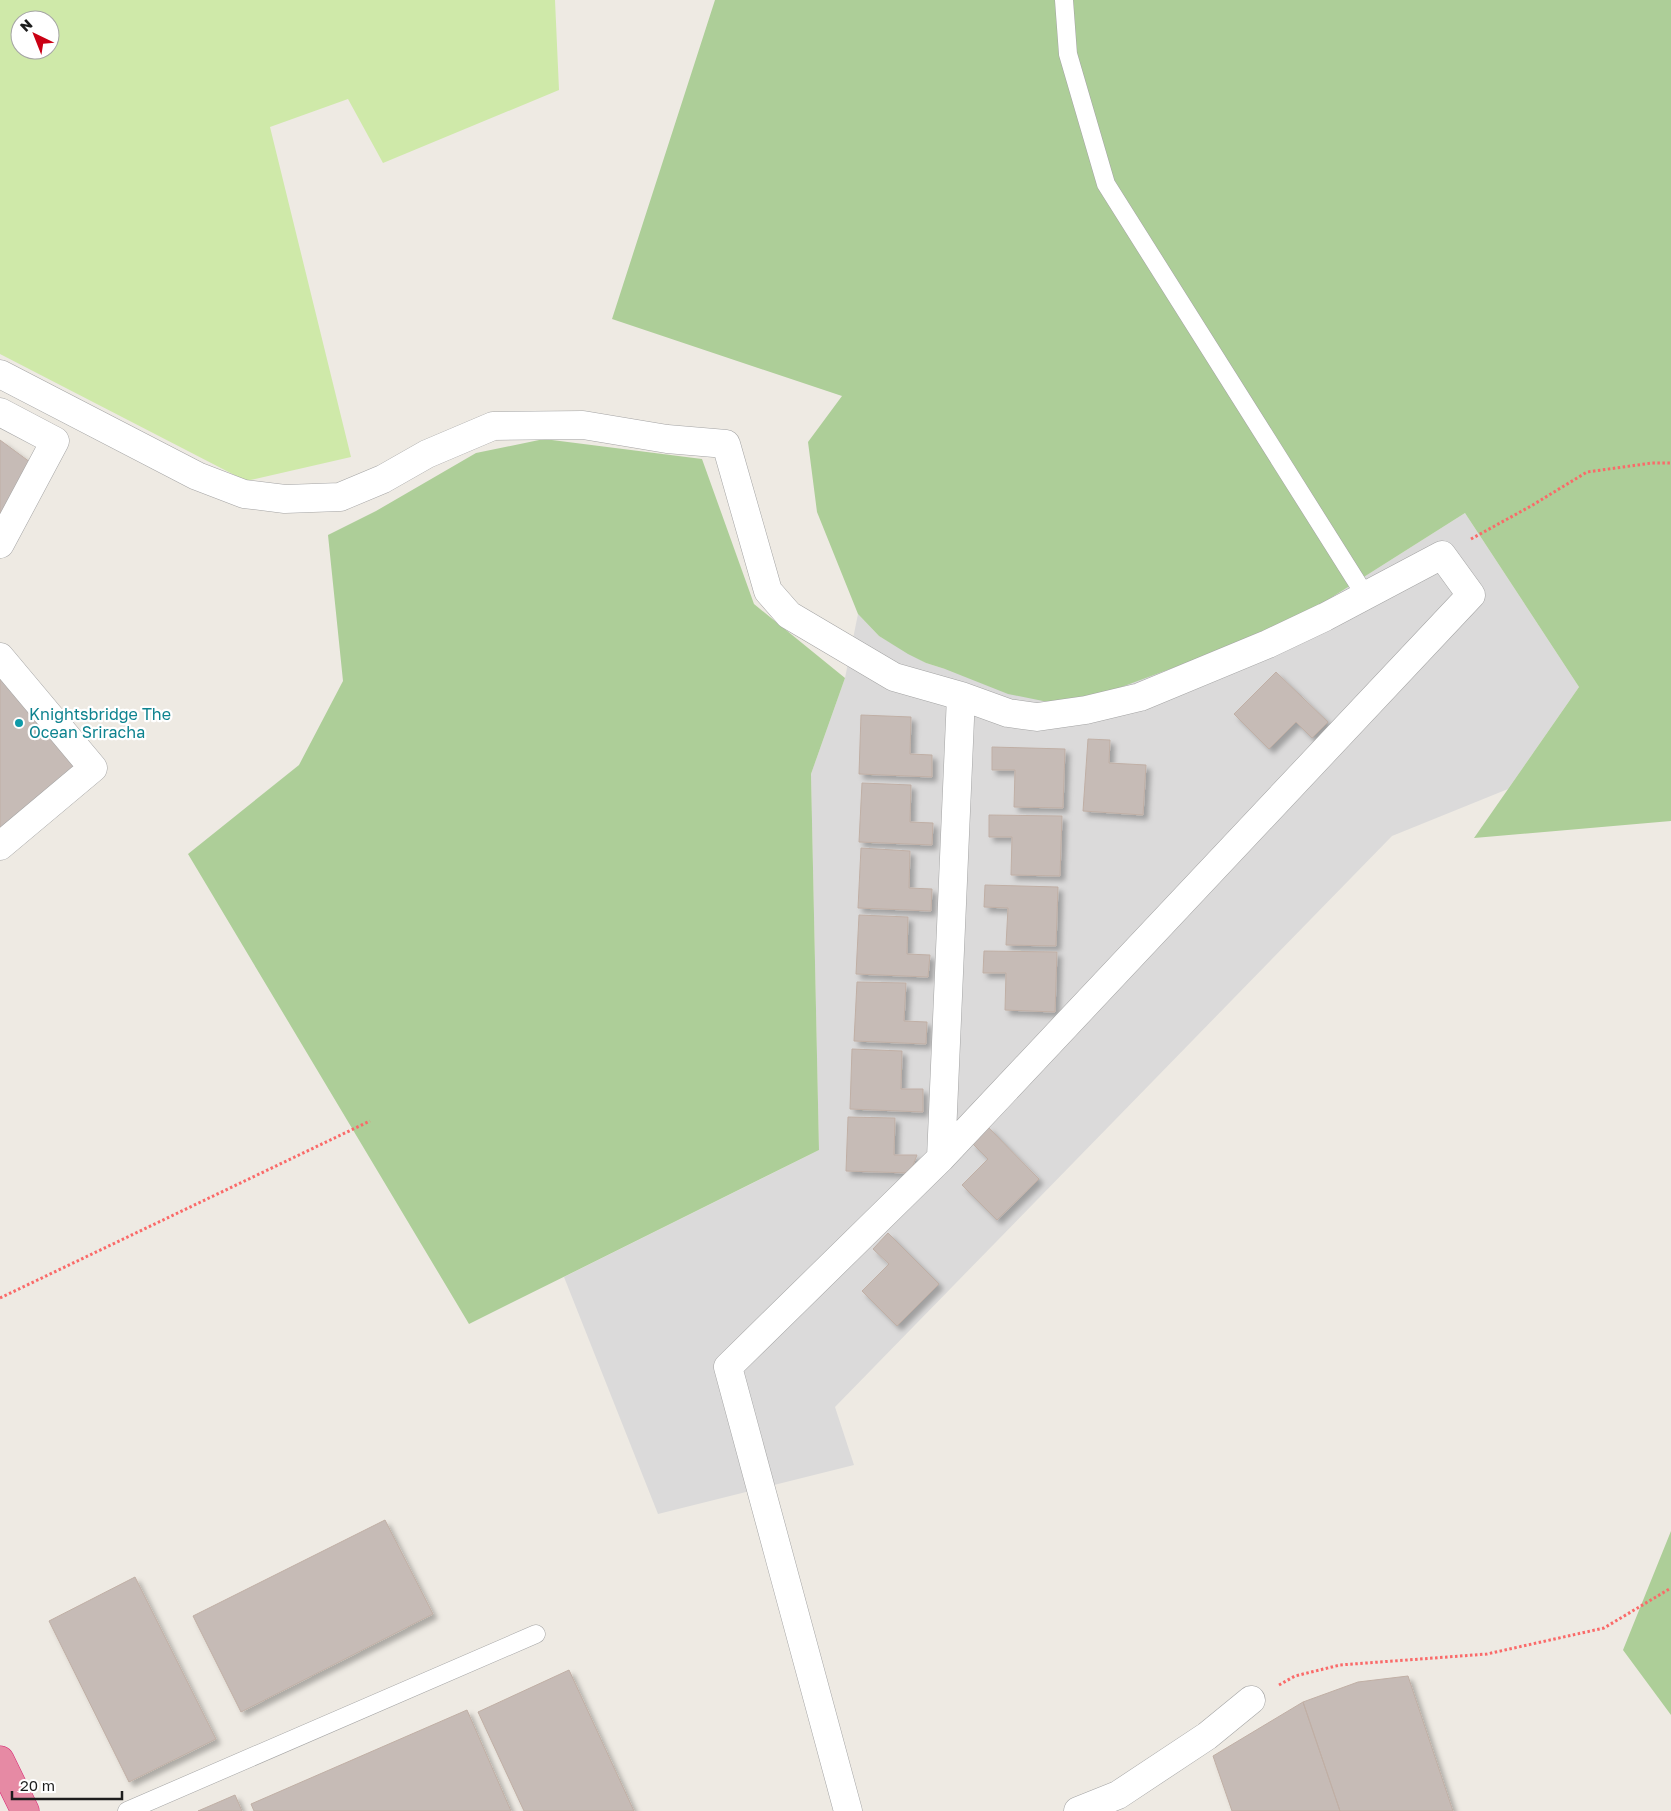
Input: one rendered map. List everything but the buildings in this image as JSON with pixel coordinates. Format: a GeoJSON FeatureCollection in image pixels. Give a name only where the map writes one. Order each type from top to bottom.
{"type":"FeatureCollection","features":[{"type":"Feature","properties":{"kind":"highway"},"geometry":{"type":"LineString","coordinates":[[0,1760],[25,1811]]}},
{"type":"Feature","properties":{"kind":"street"},"geometry":{"type":"LineString","coordinates":[[0,374],[198,476],[244,494],[285,499],[340,497],[383,479],[428,454],[493,426],[583,425],[667,439],[726,444],[768,591],[789,615],[894,677],[961,696],[1008,713],[1037,717],[1086,710],[1140,697],[1268,644],[1325,617],[1442,555],[1471,595],[941,1158],[728,1367],[848,1811]]}},
{"type":"Feature","properties":{"kind":"street"},"geometry":{"type":"LineString","coordinates":[[0,412],[55,441],[0,544]]}},
{"type":"Feature","properties":{"kind":"street"},"geometry":{"type":"LineString","coordinates":[[0,657],[93,768],[0,846]]}},
{"type":"Feature","properties":{"kind":"street"},"geometry":{"type":"LineString","coordinates":[[941,1158],[961,696]]}},
{"type":"Feature","properties":{"kind":"street"},"geometry":{"type":"LineString","coordinates":[[1078,1811],[1118,1795],[1207,1736],[1250,1700]]}},
{"type":"Feature","properties":{"kind":"lane"},"geometry":{"type":"LineString","coordinates":[[1064,0],[1068,54],[1106,184],[1365,595]]}},
{"type":"Feature","properties":{"kind":"lane"},"geometry":{"type":"LineString","coordinates":[[126,1811],[536,1634]]}},
{"type":"Feature","properties":{"kind":"path"},"geometry":{"type":"LineString","coordinates":[[1442,555],[1587,472],[1652,463],[1671,463]]}},
{"type":"Feature","properties":{"kind":"path"},"geometry":{"type":"LineString","coordinates":[[0,1298],[370,1121]]}},
{"type":"Feature","properties":{"kind":"path"},"geometry":{"type":"LineString","coordinates":[[1250,1700],[1295,1676],[1340,1666],[1487,1654],[1604,1628],[1671,1588]]}},
{"type":"Feature","properties":{"kind":"shaded area"},"geometry":{"type":"Polygon","coordinates":[[[1465,513],[1579,687],[1508,789],[1392,836],[835,1407],[854,1465],[658,1514],[564,1277],[819,1150],[811,774],[845,678],[858,614],[879,636],[926,663],[945,669],[1318,606],[1465,513]]]}},
{"type":"Feature","properties":{"kind":"green space"},"geometry":{"type":"Polygon","coordinates":[[[0,0],[555,0],[559,90],[383,163],[348,99],[270,127],[351,457],[246,481],[0,354],[0,0]]]}},
{"type":"Feature","properties":{"kind":"green space"},"geometry":{"type":"Polygon","coordinates":[[[715,0],[1671,0],[1671,821],[1474,838],[1579,687],[1465,513],[1318,606],[1248,640],[1100,695],[1048,702],[1008,694],[926,663],[879,636],[858,614],[817,512],[808,442],[842,396],[612,319],[715,0]]]}},
{"type":"Feature","properties":{"kind":"green space"},"geometry":{"type":"Polygon","coordinates":[[[544,439],[702,459],[754,604],[845,678],[811,774],[819,1150],[469,1324],[188,854],[299,765],[343,681],[328,535],[376,511],[476,453],[544,439]]]}},
{"type":"Feature","properties":{"kind":"green space"},"geometry":{"type":"Polygon","coordinates":[[[1671,1531],[1671,1715],[1623,1650],[1671,1531]]]}},
{"type":"Feature","properties":{"kind":"place","name":"Knightsbridge The Ocean Sriracha"},"geometry":{"type":"Point","coordinates":[19,723]}}]}
